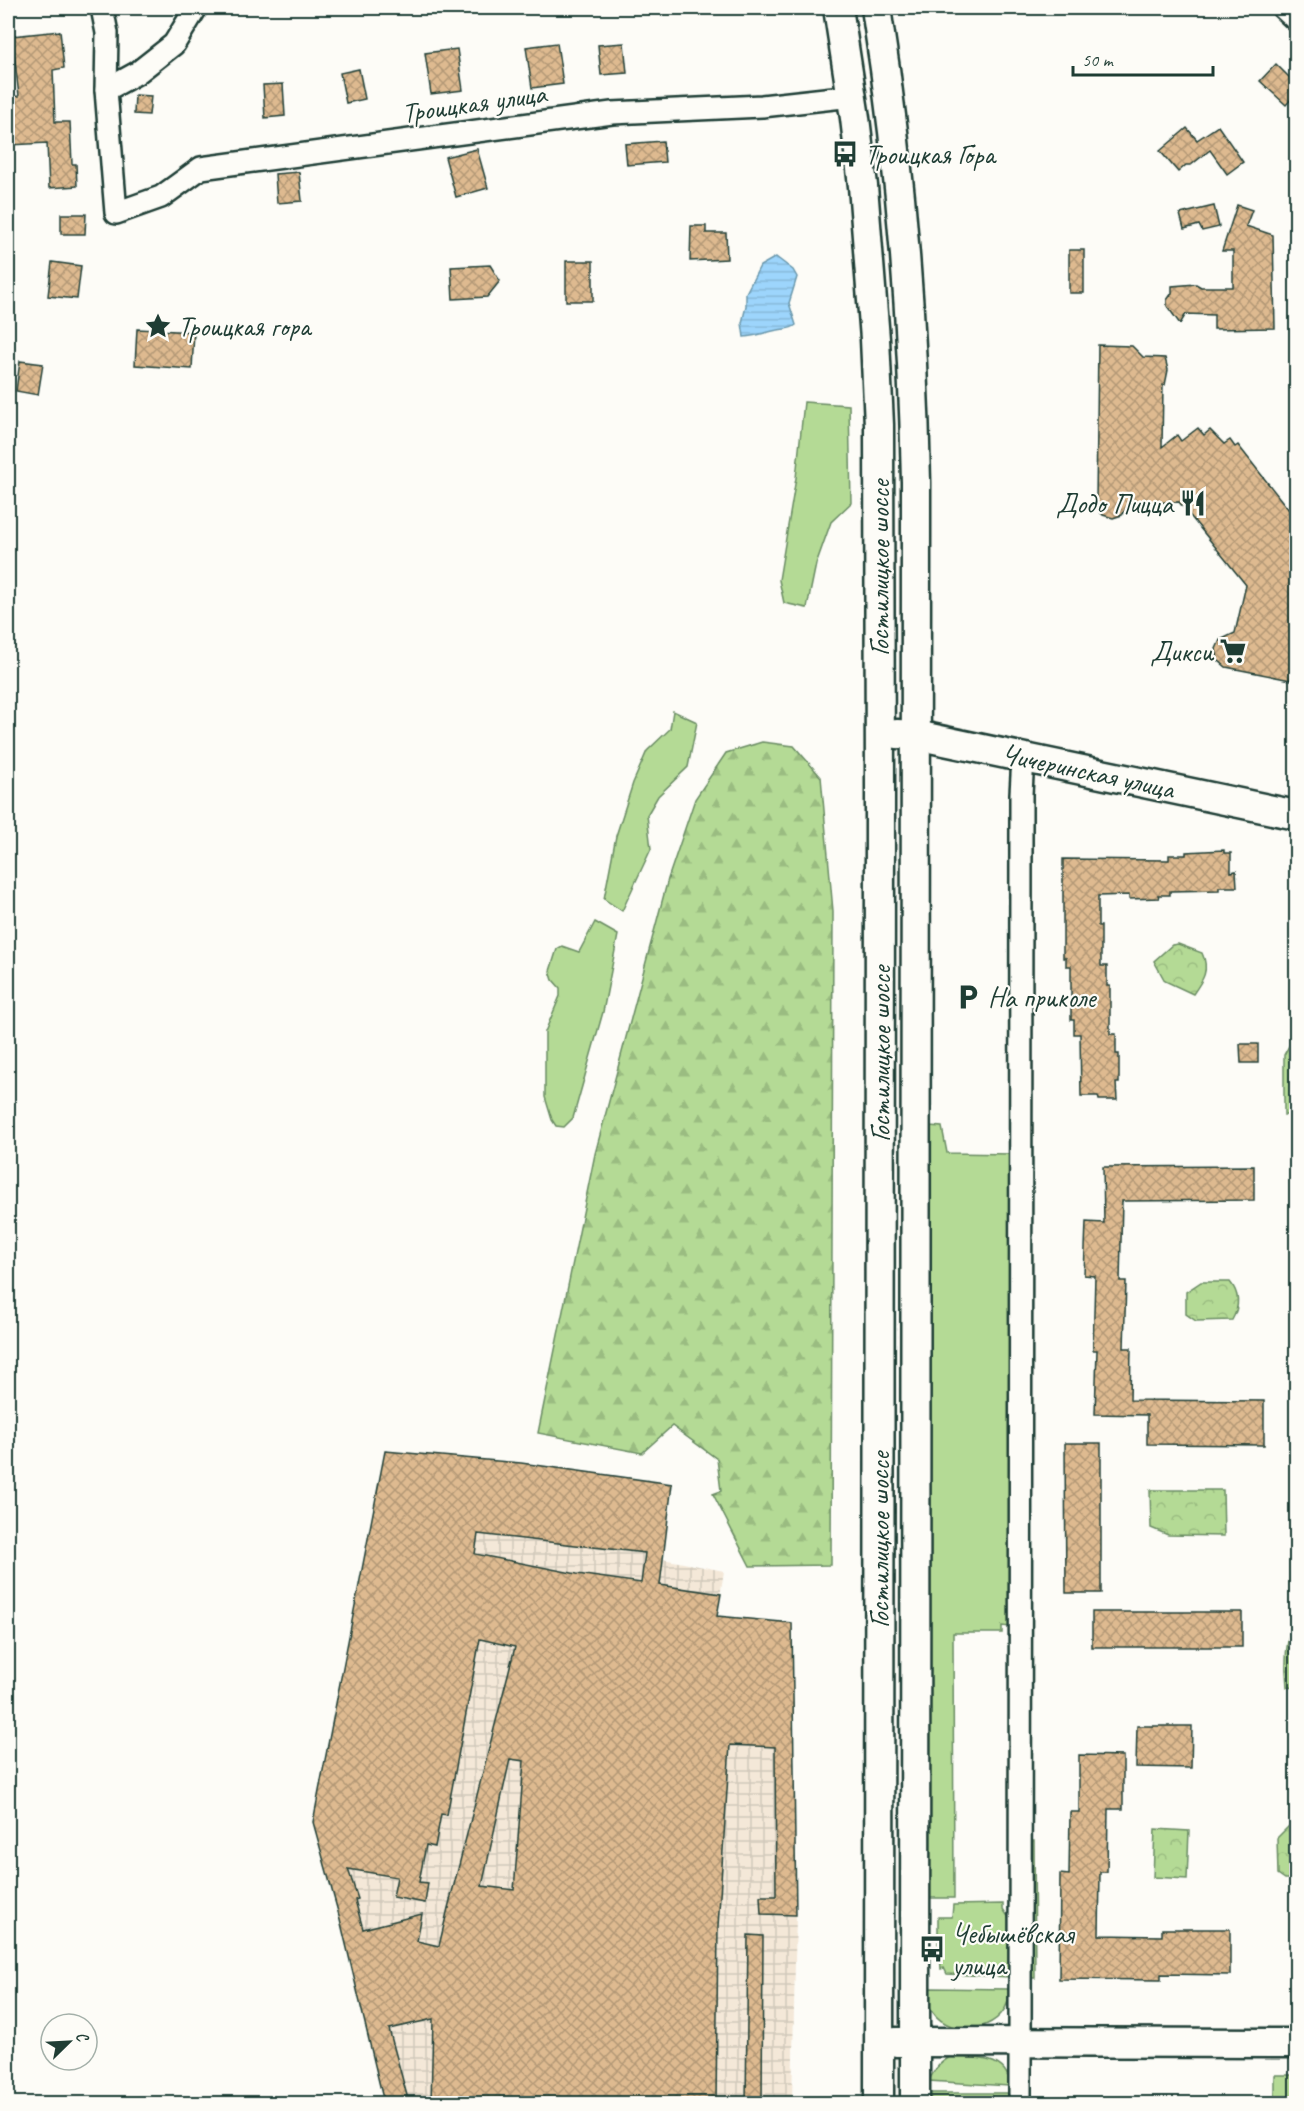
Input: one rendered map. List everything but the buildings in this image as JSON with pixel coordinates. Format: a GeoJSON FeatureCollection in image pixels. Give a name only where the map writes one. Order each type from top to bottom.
{"type":"FeatureCollection","features":[{"type":"Feature","properties":{"kind":"street"},"geometry":{"type":"LineString","coordinates":[[102,8],[107,33],[106,90],[137,73],[174,44],[196,8]]}},
{"type":"Feature","properties":{"kind":"street","name":"Гостилицкое шоссе"},"geometry":{"type":"LineString","coordinates":[[838,8],[850,83],[866,220],[878,403],[880,733],[879,2103]]}},
{"type":"Feature","properties":{"kind":"street","name":"Гостилицкое шоссе"},"geometry":{"type":"LineString","coordinates":[[876,8],[899,181],[915,416],[915,2103]]}},
{"type":"Feature","properties":{"kind":"street"},"geometry":{"type":"LineString","coordinates":[[1283,8],[1296,20]]}},
{"type":"Feature","properties":{"kind":"street"},"geometry":{"type":"LineString","coordinates":[[850,83],[885,66]]}},
{"type":"Feature","properties":{"kind":"street","name":"Троицкая улица"},"geometry":{"type":"LineString","coordinates":[[106,90],[116,213],[161,197],[201,168],[612,113],[762,106],[850,83]]}},
{"type":"Feature","properties":{"kind":"street","name":"Чичеринская улица"},"geometry":{"type":"LineString","coordinates":[[880,733],[916,735],[1296,816]]}},
{"type":"Feature","properties":{"kind":"street"},"geometry":{"type":"LineString","coordinates":[[1020,2103],[1021,806],[1023,758]]}},
{"type":"Feature","properties":{"kind":"street"},"geometry":{"type":"LineString","coordinates":[[879,2042],[1296,2043]]}},
{"type":"Feature","properties":{"kind":"shaded area"},"geometry":{"type":"Polygon","coordinates":[[[521,1463],[672,1484],[663,1559],[724,1571],[717,1616],[792,1623],[796,1915],[792,2103],[384,2103],[341,1924],[383,1470],[521,1463]]]}},
{"type":"Feature","properties":{"kind":"green space"},"geometry":{"type":"Polygon","coordinates":[[[804,402],[849,405],[851,503],[831,522],[816,564],[807,608],[784,603],[779,580],[796,478],[804,402]]]}},
{"type":"Feature","properties":{"kind":"green space"},"geometry":{"type":"Polygon","coordinates":[[[673,711],[697,722],[688,767],[658,796],[647,815],[651,849],[622,911],[604,899],[616,836],[633,783],[647,751],[670,729],[673,711]]]}},
{"type":"Feature","properties":{"kind":"green space"},"geometry":{"type":"Polygon","coordinates":[[[762,742],[794,746],[821,777],[833,911],[831,1565],[750,1566],[713,1494],[721,1491],[717,1459],[672,1426],[642,1453],[538,1433],[595,1154],[668,879],[695,799],[726,753],[762,742]]]}},
{"type":"Feature","properties":{"kind":"green space"},"geometry":{"type":"Polygon","coordinates":[[[595,922],[618,935],[603,1012],[573,1118],[564,1127],[556,1126],[545,1097],[545,1032],[560,996],[560,988],[553,980],[550,971],[557,949],[562,946],[579,952],[595,922]]]}},
{"type":"Feature","properties":{"kind":"green space"},"geometry":{"type":"Polygon","coordinates":[[[1178,944],[1202,953],[1204,959],[1204,975],[1193,994],[1165,981],[1154,961],[1172,945],[1178,944]]]}},
{"type":"Feature","properties":{"kind":"green space"},"geometry":{"type":"Polygon","coordinates":[[[1289,1046],[1296,1061],[1296,1115],[1284,1115],[1284,1055],[1289,1046]]]}},
{"type":"Feature","properties":{"kind":"green space"},"geometry":{"type":"Polygon","coordinates":[[[929,1126],[942,1127],[947,1153],[1013,1154],[1010,1627],[1002,1626],[1002,1633],[953,1633],[954,1898],[928,1898],[929,1126]]]}},
{"type":"Feature","properties":{"kind":"green space"},"geometry":{"type":"Polygon","coordinates":[[[1201,1282],[1230,1282],[1236,1291],[1238,1300],[1232,1320],[1196,1321],[1186,1314],[1186,1292],[1201,1282]]]}},
{"type":"Feature","properties":{"kind":"green space"},"geometry":{"type":"Polygon","coordinates":[[[1150,1490],[1223,1490],[1224,1536],[1168,1535],[1151,1528],[1150,1490]]]}},
{"type":"Feature","properties":{"kind":"green space"},"geometry":{"type":"Polygon","coordinates":[[[1296,1616],[1296,1688],[1287,1687],[1286,1652],[1293,1617],[1296,1616]]]}},
{"type":"Feature","properties":{"kind":"green space"},"geometry":{"type":"Polygon","coordinates":[[[1293,1822],[1296,1822],[1296,1879],[1285,1879],[1278,1874],[1277,1838],[1293,1822]]]}},
{"type":"Feature","properties":{"kind":"green space"},"geometry":{"type":"Polygon","coordinates":[[[1155,1829],[1189,1831],[1187,1879],[1153,1877],[1155,1829]]]}},
{"type":"Feature","properties":{"kind":"green space"},"geometry":{"type":"Polygon","coordinates":[[[1030,1841],[1034,1841],[1035,1978],[1030,1978],[1030,1841]]]}},
{"type":"Feature","properties":{"kind":"green space"},"geometry":{"type":"Polygon","coordinates":[[[1003,1904],[1003,1909],[1009,1918],[1010,1977],[947,1974],[944,1968],[941,1969],[938,1953],[938,1917],[952,1917],[953,1905],[1003,1904]]]}},
{"type":"Feature","properties":{"kind":"green space"},"geometry":{"type":"Polygon","coordinates":[[[928,1988],[1009,1989],[1007,2003],[1001,2014],[991,2022],[979,2027],[966,2028],[941,2021],[932,2011],[928,1988]]]}},
{"type":"Feature","properties":{"kind":"green space"},"geometry":{"type":"Polygon","coordinates":[[[950,2057],[988,2060],[1003,2069],[1008,2076],[1009,2086],[929,2081],[937,2067],[950,2057]]]}},
{"type":"Feature","properties":{"kind":"green space"},"geometry":{"type":"Polygon","coordinates":[[[1275,2075],[1296,2075],[1296,2103],[1280,2103],[1275,2100],[1275,2075]]]}},
{"type":"Feature","properties":{"kind":"green space"},"geometry":{"type":"Polygon","coordinates":[[[926,2093],[1010,2093],[1010,2103],[926,2103],[926,2093]]]}},
{"type":"Feature","properties":{"kind":"water"},"geometry":{"type":"Polygon","coordinates":[[[776,257],[793,270],[797,277],[789,303],[796,325],[744,337],[742,323],[746,293],[760,266],[776,257]]]}},
{"type":"Feature","properties":{"kind":"place","name":"Троицкая Гора"},"geometry":{"type":"Point","coordinates":[845,154]}},
{"type":"Feature","properties":{"kind":"place","name":"Троицкая гора"},"geometry":{"type":"Point","coordinates":[158,326]}},
{"type":"Feature","properties":{"kind":"place","name":"Додо Пицца"},"geometry":{"type":"Point","coordinates":[1193,503]}},
{"type":"Feature","properties":{"kind":"place","name":"Дикси"},"geometry":{"type":"Point","coordinates":[1233,651]}},
{"type":"Feature","properties":{"kind":"place","name":"На приколе"},"geometry":{"type":"Point","coordinates":[968,997]}},
{"type":"Feature","properties":{"kind":"place","name":"Чебышёвская улица"},"geometry":{"type":"Point","coordinates":[932,1949]}}]}
